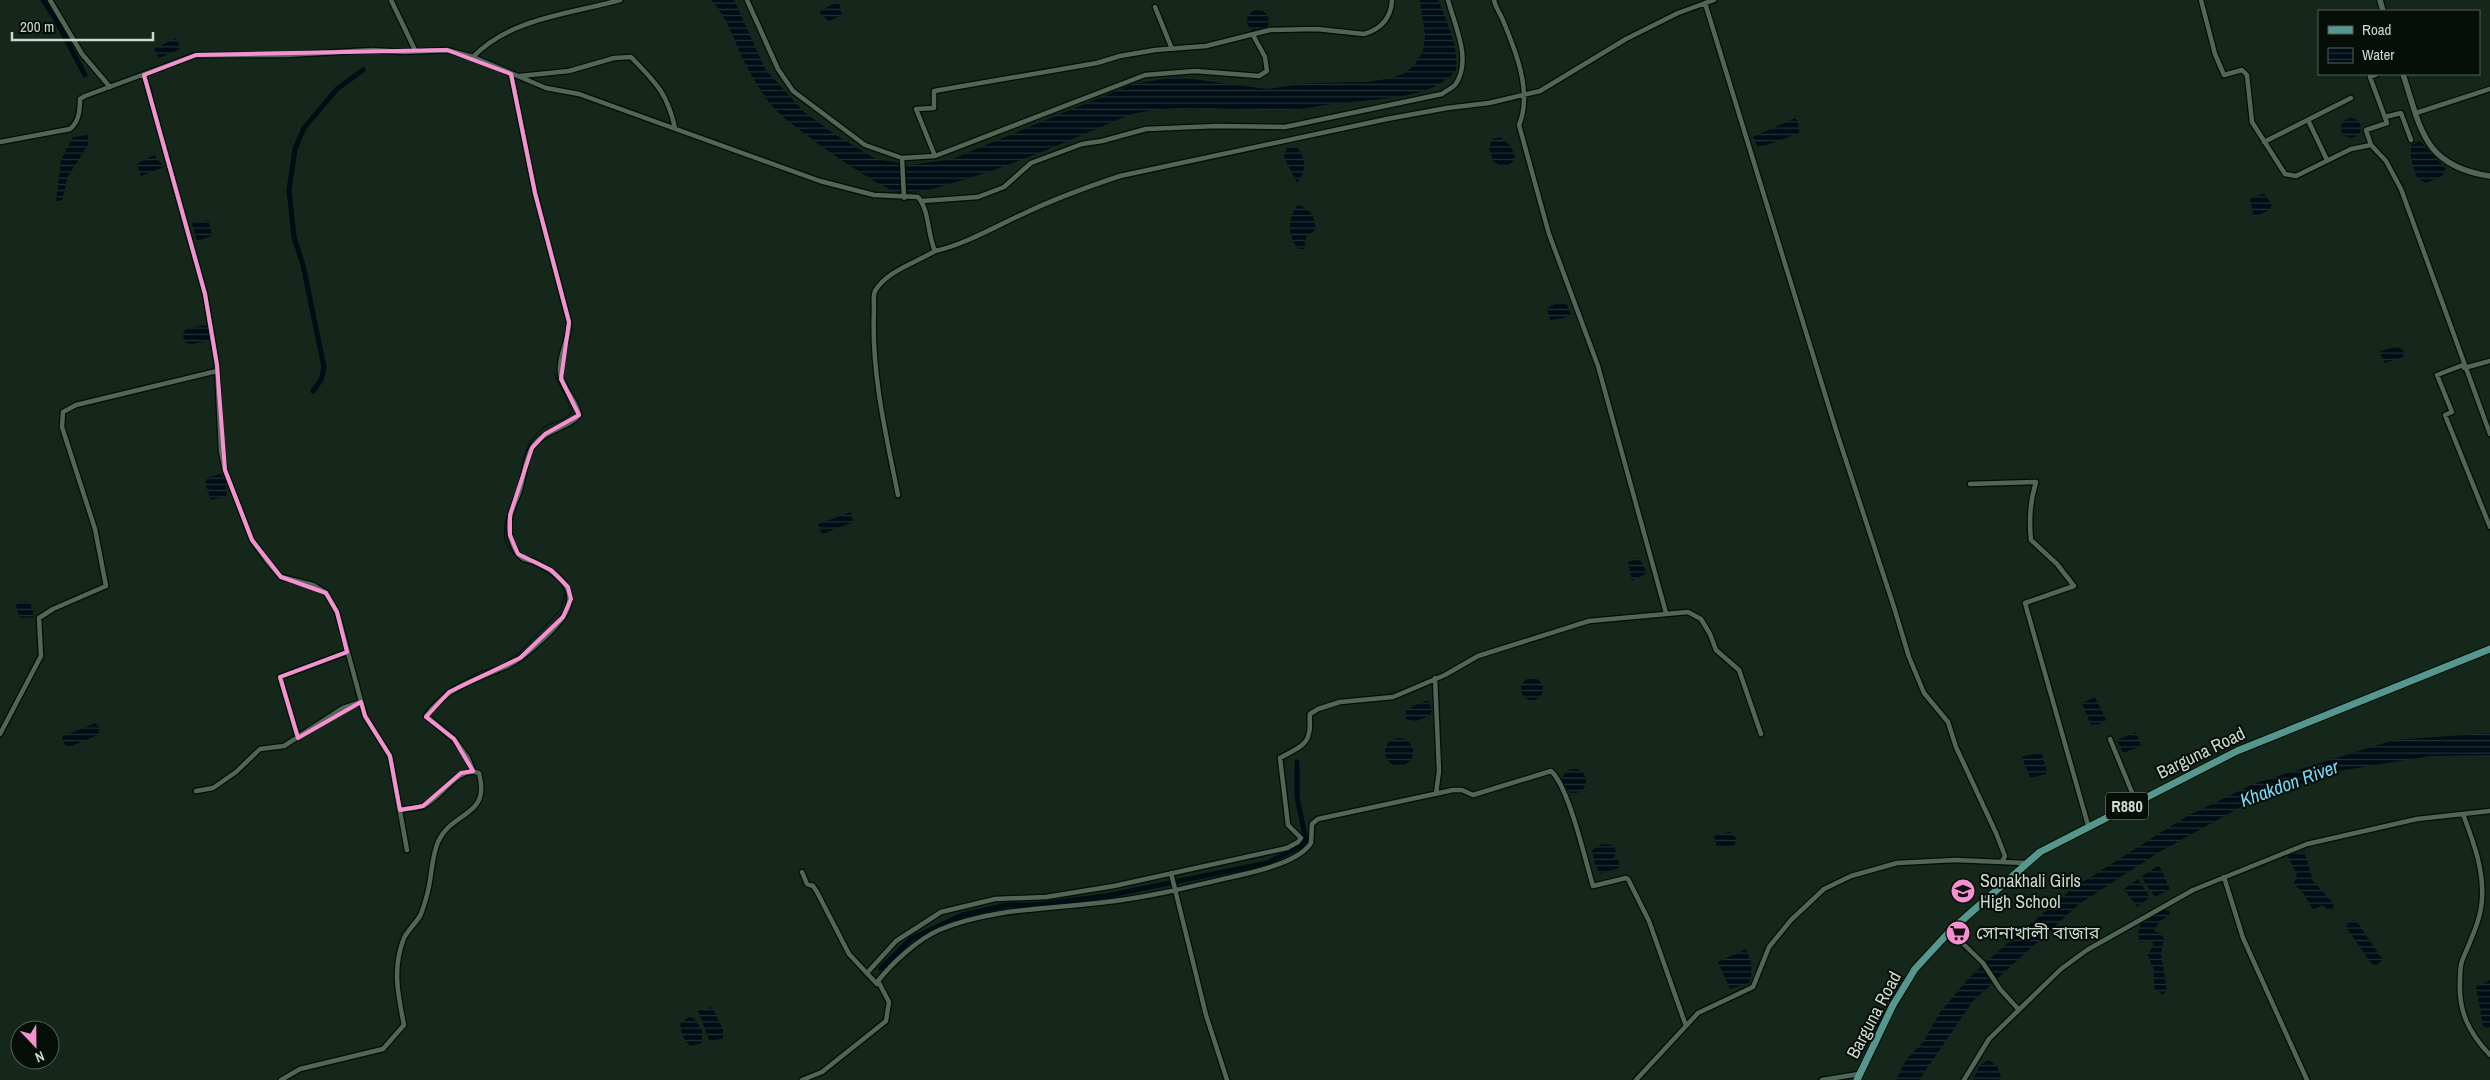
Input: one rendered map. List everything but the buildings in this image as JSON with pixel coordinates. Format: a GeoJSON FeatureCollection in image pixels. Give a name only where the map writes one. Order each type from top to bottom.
{"type":"FeatureCollection","features":[{"type":"Feature","properties":{"kind":"main road","name":"Barguna Road"},"geometry":{"type":"LineString","coordinates":[[1858,1077],[1893,1005],[1915,970],[1950,931],[2025,863],[2047,847],[2237,751],[2490,649]]}},
{"type":"Feature","properties":{"kind":"street"},"geometry":{"type":"LineString","coordinates":[[50,0],[82,54],[110,87]]}},
{"type":"Feature","properties":{"kind":"street"},"geometry":{"type":"LineString","coordinates":[[391,0],[415,50]]}},
{"type":"Feature","properties":{"kind":"street"},"geometry":{"type":"LineString","coordinates":[[473,57],[486,44],[529,23],[620,0]]}},
{"type":"Feature","properties":{"kind":"street"},"geometry":{"type":"LineString","coordinates":[[747,0],[778,70],[793,91],[864,145],[902,158],[935,156],[1145,75],[1195,71],[1259,76],[1267,71],[1268,64],[1253,35]]}},
{"type":"Feature","properties":{"kind":"street"},"geometry":{"type":"LineString","coordinates":[[935,156],[916,109],[934,108],[934,91],[1078,66],[1120,56],[1206,46],[1288,28],[1348,30],[1364,34],[1371,32],[1385,22],[1391,12],[1392,0]]}},
{"type":"Feature","properties":{"kind":"street"},"geometry":{"type":"LineString","coordinates":[[922,201],[978,197],[1013,181],[1031,163],[1082,144],[1102,141],[1146,129],[1217,126],[1285,127],[1442,94],[1455,85],[1461,74],[1462,58],[1458,32],[1448,0]]}},
{"type":"Feature","properties":{"kind":"street"},"geometry":{"type":"LineString","coordinates":[[1494,0],[1514,52],[1525,90],[1522,118],[1519,125],[1532,179],[1549,234],[1598,366],[1666,613]]}},
{"type":"Feature","properties":{"kind":"street"},"geometry":{"type":"LineString","coordinates":[[898,495],[881,404],[873,330],[874,293],[887,277],[934,251],[965,241],[1024,213],[1120,176],[1387,119],[1447,108],[1489,103],[1540,91],[1558,82],[1587,61],[1626,39],[1678,13],[1714,0]]}},
{"type":"Feature","properties":{"kind":"street"},"geometry":{"type":"LineString","coordinates":[[2201,0],[2215,54],[2224,75],[2242,70],[2247,75],[2252,122],[2285,174],[2296,176],[2351,149],[2371,145]]}},
{"type":"Feature","properties":{"kind":"street"},"geometry":{"type":"LineString","coordinates":[[1705,3],[1836,430],[1909,657],[1924,693],[1948,722],[1956,747],[1996,833],[2004,856],[2002,862]]}},
{"type":"Feature","properties":{"kind":"street"},"geometry":{"type":"LineString","coordinates":[[1155,7],[1172,49]]}},
{"type":"Feature","properties":{"kind":"street"},"geometry":{"type":"LineString","coordinates":[[0,142],[70,129],[78,116],[80,99],[196,54],[293,54],[448,50],[473,57],[546,88],[579,94],[820,181],[874,195],[904,198],[918,197],[922,201],[934,251]]}},
{"type":"Feature","properties":{"kind":"street"},"geometry":{"type":"LineString","coordinates":[[517,76],[569,72],[614,58],[631,57],[652,77],[668,102],[675,128]]}},
{"type":"Feature","properties":{"kind":"street"},"geometry":{"type":"LineString","coordinates":[[473,771],[468,758],[454,740],[426,716],[438,700],[449,692],[480,676],[504,668],[520,658],[563,617],[571,598],[568,588],[551,570],[533,561],[524,559],[518,554],[510,535],[510,515],[519,493],[532,448],[545,434],[572,420],[579,414],[565,390],[559,370],[570,330],[569,322],[535,193],[511,74]]}},
{"type":"Feature","properties":{"kind":"street"},"geometry":{"type":"LineString","coordinates":[[144,75],[205,294],[217,371],[225,470],[252,540],[282,577],[313,585],[326,593],[337,612],[365,716],[390,756],[407,850]]}},
{"type":"Feature","properties":{"kind":"street"},"geometry":{"type":"LineString","coordinates":[[2375,75],[2370,77],[2387,123],[2366,130],[2371,145],[2386,161],[2400,189],[2490,434]]}},
{"type":"Feature","properties":{"kind":"street"},"geometry":{"type":"LineString","coordinates":[[2403,75],[2427,143],[2434,153],[2457,167],[2490,176]]}},
{"type":"Feature","properties":{"kind":"street"},"geometry":{"type":"LineString","coordinates":[[2416,113],[2490,89]]}},
{"type":"Feature","properties":{"kind":"street"},"geometry":{"type":"LineString","coordinates":[[2264,142],[2350,98]]}},
{"type":"Feature","properties":{"kind":"street"},"geometry":{"type":"LineString","coordinates":[[2385,117],[2401,113],[2411,140]]}},
{"type":"Feature","properties":{"kind":"street"},"geometry":{"type":"LineString","coordinates":[[2308,120],[2327,160]]}},
{"type":"Feature","properties":{"kind":"street"},"geometry":{"type":"LineString","coordinates":[[902,158],[904,198]]}},
{"type":"Feature","properties":{"kind":"street"},"geometry":{"type":"LineString","coordinates":[[2490,362],[2464,366],[2438,374],[2452,412],[2445,415],[2490,527]]}},
{"type":"Feature","properties":{"kind":"street"},"geometry":{"type":"LineString","coordinates":[[0,734],[41,656],[39,618],[54,609],[106,586],[94,529],[62,427],[63,412],[76,405],[217,371]]}},
{"type":"Feature","properties":{"kind":"street"},"geometry":{"type":"LineString","coordinates":[[1970,484],[2036,482],[2032,494],[2031,540],[2057,564],[2074,586],[2025,603],[2088,826]]}},
{"type":"Feature","properties":{"kind":"street"},"geometry":{"type":"LineString","coordinates":[[867,973],[896,941],[941,912],[984,901],[1058,895],[1114,886],[1287,848],[1298,842],[1301,838],[1300,834],[1288,824],[1280,758],[1306,742],[1310,732],[1308,723],[1310,714],[1318,708],[1340,702],[1393,697],[1436,678],[1478,656],[1589,620],[1688,612],[1701,619],[1710,634],[1716,650],[1739,670],[1761,734]]}},
{"type":"Feature","properties":{"kind":"street"},"geometry":{"type":"LineString","coordinates":[[298,738],[280,677],[347,652]]}},
{"type":"Feature","properties":{"kind":"street"},"geometry":{"type":"LineString","coordinates":[[1436,678],[1439,771],[1436,794]]}},
{"type":"Feature","properties":{"kind":"street"},"geometry":{"type":"LineString","coordinates":[[196,791],[214,788],[236,772],[260,749],[284,746],[343,708],[361,702]]}},
{"type":"Feature","properties":{"kind":"street"},"geometry":{"type":"LineString","coordinates":[[2110,739],[2136,802]]}},
{"type":"Feature","properties":{"kind":"street"},"geometry":{"type":"LineString","coordinates":[[280,1080],[300,1068],[383,1049],[404,1025],[396,988],[398,960],[405,937],[421,914],[428,893],[438,842],[463,815],[477,805],[481,798],[482,785],[479,773],[473,771],[461,773],[423,806],[400,810]]}},
{"type":"Feature","properties":{"kind":"street"},"geometry":{"type":"LineString","coordinates":[[878,985],[881,978],[921,941],[937,931],[954,925],[1005,913],[1107,902],[1262,870],[1303,853],[1311,843],[1312,824],[1318,819],[1436,794],[1462,790],[1473,795],[1551,771],[1556,776],[1565,797],[1593,886],[1628,879],[1649,920],[1686,1026]]}},
{"type":"Feature","properties":{"kind":"street"},"geometry":{"type":"LineString","coordinates":[[1964,1080],[1985,1044],[2061,969],[2087,950],[2193,890],[2306,844],[2417,819],[2490,811]]}},
{"type":"Feature","properties":{"kind":"street"},"geometry":{"type":"LineString","coordinates":[[2463,814],[2482,876],[2482,900],[2479,918],[2461,963],[2461,1008],[2472,1033],[2490,1055]]}},
{"type":"Feature","properties":{"kind":"street"},"geometry":{"type":"LineString","coordinates":[[1636,1080],[1698,1013],[1753,987],[1768,947],[1791,920],[1824,889],[1851,876],[1897,863],[1955,860],[2025,863]]}},
{"type":"Feature","properties":{"kind":"street"},"geometry":{"type":"LineString","coordinates":[[802,872],[807,884],[813,886],[817,892],[849,954],[878,985],[889,1002],[886,1021],[822,1072],[802,1080]]}},
{"type":"Feature","properties":{"kind":"street"},"geometry":{"type":"LineString","coordinates":[[1171,874],[1206,1015],[1227,1080]]}},
{"type":"Feature","properties":{"kind":"street"},"geometry":{"type":"LineString","coordinates":[[2224,877],[2244,938],[2307,1080]]}},
{"type":"Feature","properties":{"kind":"street"},"geometry":{"type":"LineString","coordinates":[[1950,931],[1983,963],[1996,984],[2019,1010]]}},
{"type":"Feature","properties":{"kind":"street"},"geometry":{"type":"LineString","coordinates":[[1822,1080],[1858,1077]]}},
{"type":"Feature","properties":{"kind":"highlighted area"},"geometry":{"type":"Polygon","coordinates":[[[447,50],[511,74],[535,193],[569,322],[561,379],[579,415],[545,434],[532,448],[510,515],[510,535],[518,554],[551,570],[568,587],[571,599],[563,617],[520,658],[449,692],[426,717],[454,739],[473,771],[461,773],[423,806],[400,810],[390,756],[365,716],[361,702],[298,738],[280,677],[347,652],[337,612],[326,593],[281,577],[252,540],[225,470],[217,365],[205,294],[144,75],[196,55],[447,50]]]}},
{"type":"Feature","properties":{"kind":"water"},"geometry":{"type":"Polygon","coordinates":[[[711,0],[734,0],[765,69],[803,111],[834,134],[876,159],[911,165],[952,159],[1133,84],[1177,77],[1267,89],[1311,83],[1368,82],[1392,78],[1405,73],[1415,64],[1423,51],[1425,35],[1420,0],[1438,0],[1454,44],[1456,71],[1444,81],[1431,88],[1417,93],[1386,99],[1288,110],[1188,108],[1149,111],[1129,115],[1000,168],[929,190],[901,193],[891,190],[835,156],[773,107],[753,78],[726,21],[711,0]]]}},
{"type":"Feature","properties":{"kind":"water"},"geometry":{"type":"Polygon","coordinates":[[[836,2],[839,3],[842,15],[829,21],[819,12],[836,2]]]}},
{"type":"Feature","properties":{"kind":"water"},"geometry":{"type":"Polygon","coordinates":[[[1258,10],[1268,17],[1269,21],[1262,31],[1258,32],[1248,25],[1247,21],[1254,11],[1258,10]]]}},
{"type":"Feature","properties":{"kind":"water"},"geometry":{"type":"Polygon","coordinates":[[[176,38],[180,49],[159,58],[154,49],[176,38]]]}},
{"type":"Feature","properties":{"kind":"water"},"geometry":{"type":"Polygon","coordinates":[[[1795,118],[1798,121],[1799,133],[1758,148],[1753,137],[1795,118]]]}},
{"type":"Feature","properties":{"kind":"water"},"geometry":{"type":"Polygon","coordinates":[[[2351,118],[2358,121],[2361,128],[2358,135],[2351,138],[2344,135],[2341,128],[2344,121],[2351,118]]]}},
{"type":"Feature","properties":{"kind":"water"},"geometry":{"type":"Polygon","coordinates":[[[88,135],[88,145],[68,176],[62,200],[56,201],[61,160],[73,137],[88,135]]]}},
{"type":"Feature","properties":{"kind":"water"},"geometry":{"type":"Polygon","coordinates":[[[1500,137],[1511,146],[1515,157],[1513,162],[1503,167],[1494,162],[1489,149],[1492,139],[1500,137]]]}},
{"type":"Feature","properties":{"kind":"water"},"geometry":{"type":"Polygon","coordinates":[[[2420,141],[2446,169],[2442,176],[2426,183],[2417,178],[2411,159],[2411,145],[2420,141]]]}},
{"type":"Feature","properties":{"kind":"water"},"geometry":{"type":"Polygon","coordinates":[[[1297,147],[1304,160],[1304,170],[1297,183],[1284,157],[1287,148],[1297,147]]]}},
{"type":"Feature","properties":{"kind":"water"},"geometry":{"type":"Polygon","coordinates":[[[154,155],[164,167],[141,176],[137,164],[154,155]]]}},
{"type":"Feature","properties":{"kind":"water"},"geometry":{"type":"Polygon","coordinates":[[[2264,193],[2272,205],[2269,210],[2254,217],[2250,199],[2264,193]]]}},
{"type":"Feature","properties":{"kind":"water"},"geometry":{"type":"Polygon","coordinates":[[[1298,205],[1309,211],[1315,221],[1315,230],[1306,237],[1304,249],[1299,249],[1295,245],[1290,227],[1292,215],[1298,205]]]}},
{"type":"Feature","properties":{"kind":"water"},"geometry":{"type":"Polygon","coordinates":[[[209,220],[212,236],[197,241],[192,223],[209,220]]]}},
{"type":"Feature","properties":{"kind":"water"},"geometry":{"type":"Polygon","coordinates":[[[1559,302],[1566,303],[1571,314],[1564,318],[1550,320],[1547,308],[1559,302]]]}},
{"type":"Feature","properties":{"kind":"water"},"geometry":{"type":"Polygon","coordinates":[[[203,325],[209,327],[210,340],[193,344],[186,343],[182,334],[186,329],[203,325]]]}},
{"type":"Feature","properties":{"kind":"water"},"geometry":{"type":"Polygon","coordinates":[[[2397,346],[2404,351],[2403,357],[2385,363],[2379,352],[2397,346]]]}},
{"type":"Feature","properties":{"kind":"water"},"geometry":{"type":"Polygon","coordinates":[[[221,474],[225,480],[227,496],[211,500],[205,482],[208,477],[221,474]]]}},
{"type":"Feature","properties":{"kind":"water"},"geometry":{"type":"Polygon","coordinates":[[[851,512],[853,522],[822,534],[818,524],[851,512]]]}},
{"type":"Feature","properties":{"kind":"water"},"geometry":{"type":"Polygon","coordinates":[[[1639,558],[1647,573],[1632,581],[1628,562],[1639,558]]]}},
{"type":"Feature","properties":{"kind":"water"},"geometry":{"type":"Polygon","coordinates":[[[30,602],[34,617],[20,618],[16,606],[18,603],[30,602]]]}},
{"type":"Feature","properties":{"kind":"water"},"geometry":{"type":"Polygon","coordinates":[[[1532,678],[1540,681],[1543,689],[1540,697],[1532,700],[1524,697],[1521,689],[1524,681],[1532,678]]]}},
{"type":"Feature","properties":{"kind":"water"},"geometry":{"type":"Polygon","coordinates":[[[2095,697],[2106,720],[2100,724],[2091,725],[2082,703],[2095,697]]]}},
{"type":"Feature","properties":{"kind":"water"},"geometry":{"type":"Polygon","coordinates":[[[1424,701],[1429,701],[1432,711],[1429,716],[1416,721],[1406,719],[1406,710],[1424,701]]]}},
{"type":"Feature","properties":{"kind":"water"},"geometry":{"type":"Polygon","coordinates":[[[95,723],[100,728],[98,735],[69,747],[65,745],[62,737],[95,723]]]}},
{"type":"Feature","properties":{"kind":"water"},"geometry":{"type":"Polygon","coordinates":[[[2136,732],[2141,746],[2123,753],[2117,740],[2136,732]]]}},
{"type":"Feature","properties":{"kind":"water","name":"Khakdon River"},"geometry":{"type":"Polygon","coordinates":[[[2490,733],[2490,755],[2430,756],[2339,771],[2246,804],[2161,851],[2079,904],[1973,1001],[1919,1080],[1896,1080],[1906,1060],[1924,1041],[1940,1012],[1969,978],[1995,954],[2072,889],[2187,816],[2256,783],[2394,740],[2490,733]]]}},
{"type":"Feature","properties":{"kind":"water"},"geometry":{"type":"Polygon","coordinates":[[[1399,738],[1409,742],[1413,752],[1409,762],[1399,766],[1389,762],[1385,752],[1389,742],[1399,738]]]}},
{"type":"Feature","properties":{"kind":"water"},"geometry":{"type":"Polygon","coordinates":[[[2041,752],[2047,771],[2046,774],[2030,778],[2022,757],[2041,752]]]}},
{"type":"Feature","properties":{"kind":"water"},"geometry":{"type":"Polygon","coordinates":[[[1574,769],[1583,772],[1586,781],[1583,790],[1574,793],[1565,790],[1562,781],[1565,772],[1574,769]]]}},
{"type":"Feature","properties":{"kind":"water"},"geometry":{"type":"Polygon","coordinates":[[[1730,832],[1736,838],[1735,845],[1717,847],[1714,836],[1730,832]]]}},
{"type":"Feature","properties":{"kind":"water"},"geometry":{"type":"Polygon","coordinates":[[[1602,844],[1613,845],[1616,852],[1613,860],[1619,860],[1619,868],[1600,874],[1595,864],[1592,850],[1602,844]]]}},
{"type":"Feature","properties":{"kind":"water"},"geometry":{"type":"Polygon","coordinates":[[[2304,851],[2313,881],[2334,904],[2333,909],[2327,909],[2322,905],[2313,910],[2304,894],[2294,884],[2297,874],[2287,855],[2304,851]]]}},
{"type":"Feature","properties":{"kind":"water"},"geometry":{"type":"Polygon","coordinates":[[[2159,865],[2170,889],[2155,897],[2141,877],[2159,865]]]}},
{"type":"Feature","properties":{"kind":"water"},"geometry":{"type":"Polygon","coordinates":[[[2138,879],[2150,897],[2137,907],[2124,889],[2138,879]]]}},
{"type":"Feature","properties":{"kind":"water"},"geometry":{"type":"Polygon","coordinates":[[[2168,909],[2170,914],[2159,922],[2154,931],[2160,933],[2164,938],[2161,954],[2167,991],[2163,995],[2154,988],[2154,970],[2148,955],[2154,944],[2151,941],[2140,942],[2138,935],[2141,924],[2145,919],[2156,912],[2168,909]]]}},
{"type":"Feature","properties":{"kind":"water"},"geometry":{"type":"Polygon","coordinates":[[[2354,920],[2383,960],[2375,966],[2370,962],[2346,927],[2348,923],[2354,920]]]}},
{"type":"Feature","properties":{"kind":"water"},"geometry":{"type":"Polygon","coordinates":[[[1746,949],[1751,966],[1749,983],[1730,989],[1718,962],[1746,949]]]}},
{"type":"Feature","properties":{"kind":"water"},"geometry":{"type":"Polygon","coordinates":[[[2490,980],[2490,1028],[2486,1029],[2483,1025],[2476,987],[2490,980]]]}},
{"type":"Feature","properties":{"kind":"water"},"geometry":{"type":"Polygon","coordinates":[[[712,1007],[723,1029],[723,1038],[710,1042],[698,1011],[712,1007]]]}},
{"type":"Feature","properties":{"kind":"water"},"geometry":{"type":"Polygon","coordinates":[[[689,1017],[694,1018],[702,1030],[702,1043],[690,1046],[683,1036],[680,1024],[689,1017]]]}},
{"type":"Feature","properties":{"kind":"water"},"geometry":{"type":"Polygon","coordinates":[[[1989,1060],[1997,1066],[2001,1077],[1999,1080],[1973,1080],[1980,1065],[1989,1060]]]}},
{"type":"Feature","properties":{"kind":"waterway"},"geometry":{"type":"LineString","coordinates":[[43,0],[56,20],[85,75]]}},
{"type":"Feature","properties":{"kind":"waterway"},"geometry":{"type":"LineString","coordinates":[[313,391],[321,380],[324,367],[303,265],[294,237],[289,190],[295,149],[304,128],[337,89],[363,70]]}},
{"type":"Feature","properties":{"kind":"waterway"},"geometry":{"type":"LineString","coordinates":[[519,558],[510,550],[504,532],[508,511],[519,482],[525,454],[533,438],[541,429],[564,419],[572,410],[554,373]]}},
{"type":"Feature","properties":{"kind":"waterway"},"geometry":{"type":"LineString","coordinates":[[428,711],[444,692],[479,672],[501,665],[519,653],[561,609],[565,593],[562,585],[550,573],[527,562]]}},
{"type":"Feature","properties":{"kind":"waterway"},"geometry":{"type":"LineString","coordinates":[[426,719],[451,740]]}},
{"type":"Feature","properties":{"kind":"waterway"},"geometry":{"type":"LineString","coordinates":[[881,968],[911,939],[962,915],[1007,905],[1033,905],[1106,896],[1267,863],[1301,846],[1306,840],[1297,797],[1297,762]]}},
{"type":"Feature","properties":{"kind":"place","name":"Sonakhali Girls High School"},"geometry":{"type":"Point","coordinates":[1963,891]}},
{"type":"Feature","properties":{"kind":"place","name":"সোনাখালী বাজার"},"geometry":{"type":"Point","coordinates":[1958,933]}}]}
